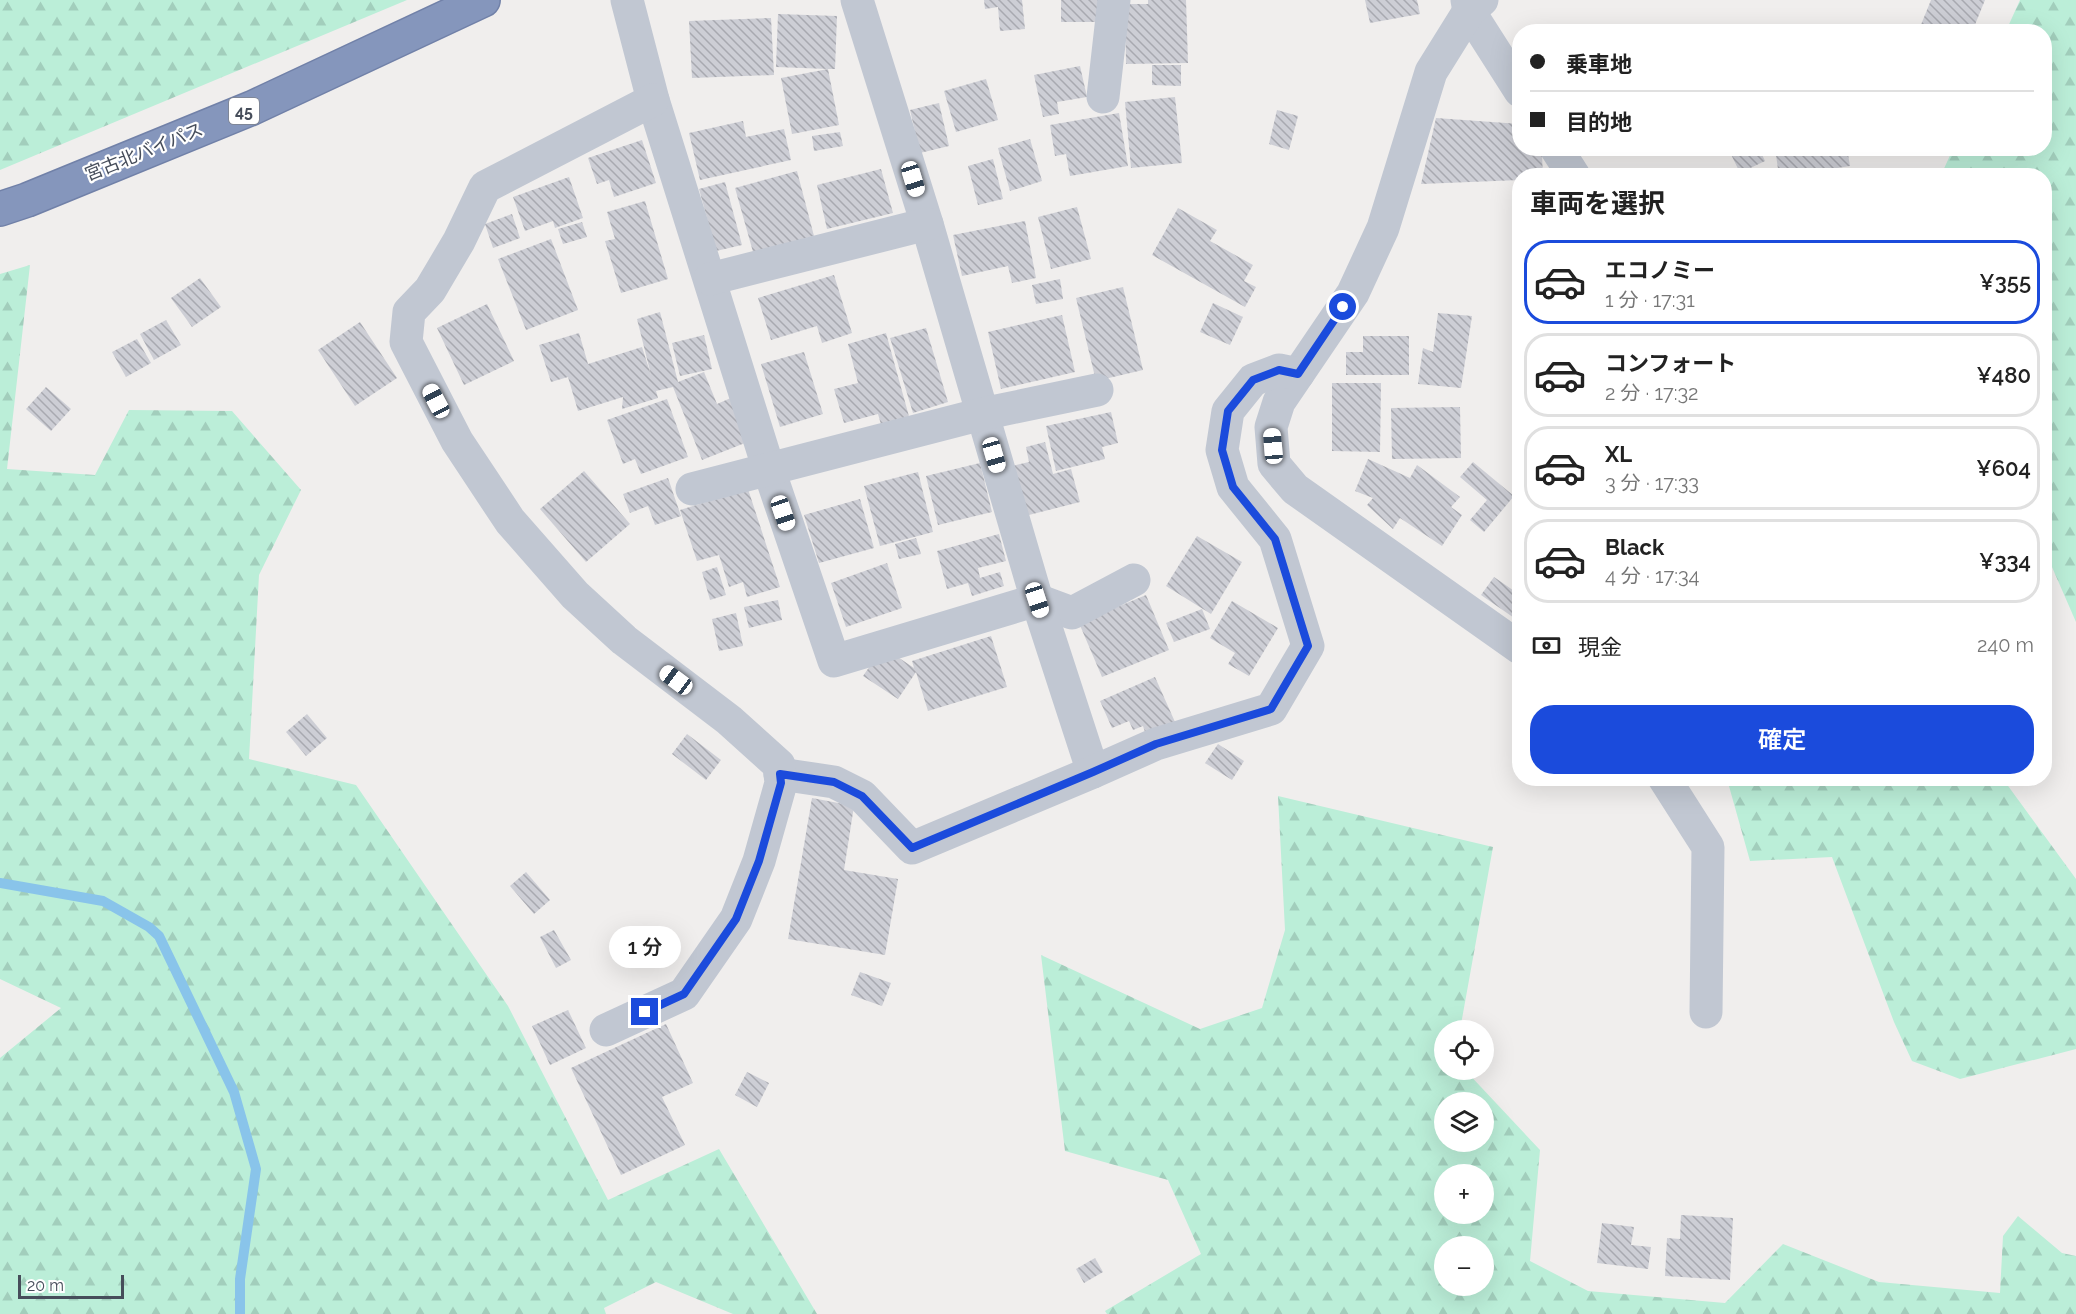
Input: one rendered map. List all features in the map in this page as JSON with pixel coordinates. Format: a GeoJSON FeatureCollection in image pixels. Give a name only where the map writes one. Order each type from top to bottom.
{"type":"FeatureCollection","features":[{"type":"Feature","properties":{"kind":"highway","name":"宮古北バイパス"},"geometry":{"type":"LineString","coordinates":[[0,209],[27,201],[252,108],[483,0]]}},
{"type":"Feature","properties":{"kind":"street"},"geometry":{"type":"LineString","coordinates":[[627,0],[653,100],[769,470],[834,660],[1037,600],[1072,613],[1134,580]]}},
{"type":"Feature","properties":{"kind":"street"},"geometry":{"type":"LineString","coordinates":[[857,0],[927,224],[1037,600],[1093,772]]}},
{"type":"Feature","properties":{"kind":"street"},"geometry":{"type":"LineString","coordinates":[[1103,97],[1114,0]]}},
{"type":"Feature","properties":{"kind":"street"},"geometry":{"type":"LineString","coordinates":[[1512,76],[1473,4],[1431,72],[1383,228],[1353,293],[1279,402],[1271,427],[1274,464],[1295,489],[1512,642]]}},
{"type":"Feature","properties":{"kind":"street"},"geometry":{"type":"LineString","coordinates":[[606,1030],[684,994],[736,919],[759,861],[781,783],[779,765],[729,720],[624,640],[575,595],[510,521],[457,441],[406,342],[410,312],[430,290],[459,241],[485,187],[653,100]]}},
{"type":"Feature","properties":{"kind":"street"},"geometry":{"type":"LineString","coordinates":[[710,279],[927,224]]}},
{"type":"Feature","properties":{"kind":"street"},"geometry":{"type":"LineString","coordinates":[[780,774],[834,782],[862,796],[912,848],[1156,744],[1271,709],[1308,646],[1275,539],[1233,487],[1222,450],[1228,411],[1253,380],[1279,370],[1298,374]]}},
{"type":"Feature","properties":{"kind":"street"},"geometry":{"type":"LineString","coordinates":[[692,489],[734,476],[769,470],[982,414],[1097,390]]}},
{"type":"Feature","properties":{"kind":"street"},"geometry":{"type":"LineString","coordinates":[[1669,786],[1708,847],[1706,1012]]}},
{"type":"Feature","properties":{"kind":"green space"},"geometry":{"type":"Polygon","coordinates":[[[0,0],[407,0],[0,170],[0,0]]]}},
{"type":"Feature","properties":{"kind":"green space"},"geometry":{"type":"Polygon","coordinates":[[[2020,0],[2076,0],[2076,622],[2052,567],[2052,168],[1944,168],[1950,156],[2052,156],[2052,24],[2009,24],[2020,0]]]}},
{"type":"Feature","properties":{"kind":"green space"},"geometry":{"type":"Polygon","coordinates":[[[30,265],[7,469],[95,475],[129,410],[232,411],[301,490],[259,575],[249,759],[356,785],[508,1006],[608,1200],[719,1149],[817,1314],[733,1314],[656,1282],[604,1308],[606,1314],[0,1314],[0,1058],[61,1008],[0,979],[0,274],[30,265]]]}},
{"type":"Feature","properties":{"kind":"green space"},"geometry":{"type":"Polygon","coordinates":[[[1729,786],[2008,786],[2076,879],[2076,1049],[1960,1079],[1912,1061],[1894,1022],[1832,857],[1750,861],[1729,786]]]}},
{"type":"Feature","properties":{"kind":"green space"},"geometry":{"type":"Polygon","coordinates":[[[1278,796],[1493,847],[1462,1020],[1434,1020],[1434,1080],[1474,1080],[1486,1092],[1434,1092],[1434,1152],[1494,1152],[1494,1101],[1540,1150],[1530,1261],[1588,1291],[1725,1303],[1783,1244],[1879,1282],[2000,1293],[2003,1236],[2018,1216],[2062,1253],[2076,1256],[2076,1314],[1107,1314],[1105,1311],[1201,1254],[1168,1180],[1065,1151],[1041,955],[1200,1029],[1262,1008],[1285,930],[1278,796]]]}},
{"type":"Feature","properties":{"kind":"building"},"geometry":{"type":"Polygon","coordinates":[[[984,0],[1022,0],[1025,29],[1000,31],[998,7],[985,9],[984,0]]]}},
{"type":"Feature","properties":{"kind":"building"},"geometry":{"type":"Polygon","coordinates":[[[1061,0],[1100,0],[1100,22],[1061,22],[1061,0]]]}},
{"type":"Feature","properties":{"kind":"building"},"geometry":{"type":"Polygon","coordinates":[[[1148,0],[1186,0],[1188,63],[1126,64],[1125,4],[1148,4],[1148,0]]]}},
{"type":"Feature","properties":{"kind":"building"},"geometry":{"type":"Polygon","coordinates":[[[1365,0],[1417,0],[1420,14],[1370,23],[1365,0]]]}},
{"type":"Feature","properties":{"kind":"building"},"geometry":{"type":"Polygon","coordinates":[[[1931,0],[1985,0],[1975,24],[1921,24],[1931,0]]]}},
{"type":"Feature","properties":{"kind":"building"},"geometry":{"type":"Polygon","coordinates":[[[778,14],[837,16],[835,69],[776,67],[778,14]]]}},
{"type":"Feature","properties":{"kind":"building"},"geometry":{"type":"Polygon","coordinates":[[[771,18],[774,75],[692,78],[689,21],[771,18]]]}},
{"type":"Feature","properties":{"kind":"building"},"geometry":{"type":"Polygon","coordinates":[[[1152,65],[1181,65],[1181,86],[1152,85],[1152,65]]]}},
{"type":"Feature","properties":{"kind":"building"},"geometry":{"type":"Polygon","coordinates":[[[1080,66],[1087,97],[1057,102],[1059,114],[1043,117],[1034,75],[1080,66]]]}},
{"type":"Feature","properties":{"kind":"building"},"geometry":{"type":"Polygon","coordinates":[[[828,69],[839,125],[792,134],[781,78],[828,69]]]}},
{"type":"Feature","properties":{"kind":"building"},"geometry":{"type":"Polygon","coordinates":[[[986,79],[998,120],[956,132],[944,91],[986,79]]]}},
{"type":"Feature","properties":{"kind":"building"},"geometry":{"type":"Polygon","coordinates":[[[1175,97],[1182,163],[1131,168],[1125,102],[1175,97]]]}},
{"type":"Feature","properties":{"kind":"building"},"geometry":{"type":"Polygon","coordinates":[[[939,103],[949,146],[920,153],[910,110],[939,103]]]}},
{"type":"Feature","properties":{"kind":"building"},"geometry":{"type":"Polygon","coordinates":[[[1277,110],[1298,116],[1289,150],[1269,144],[1277,110]]]}},
{"type":"Feature","properties":{"kind":"building"},"geometry":{"type":"Polygon","coordinates":[[[1119,113],[1128,166],[1070,176],[1066,154],[1055,156],[1050,125],[1119,113]]]}},
{"type":"Feature","properties":{"kind":"building"},"geometry":{"type":"Polygon","coordinates":[[[1436,118],[1512,123],[1512,156],[1542,156],[1543,168],[1512,168],[1512,180],[1421,184],[1436,118]]]}},
{"type":"Feature","properties":{"kind":"building"},"geometry":{"type":"Polygon","coordinates":[[[743,121],[746,137],[784,129],[791,160],[700,180],[689,133],[743,121]]]}},
{"type":"Feature","properties":{"kind":"building"},"geometry":{"type":"Polygon","coordinates":[[[840,132],[843,146],[814,151],[812,136],[840,132]]]}},
{"type":"Feature","properties":{"kind":"building"},"geometry":{"type":"Polygon","coordinates":[[[1030,139],[1042,181],[1010,191],[998,148],[1030,139]]]}},
{"type":"Feature","properties":{"kind":"building"},"geometry":{"type":"Polygon","coordinates":[[[642,140],[656,183],[614,197],[609,180],[597,184],[588,158],[642,140]]]}},
{"type":"Feature","properties":{"kind":"building"},"geometry":{"type":"Polygon","coordinates":[[[1732,156],[1763,156],[1765,161],[1750,168],[1738,168],[1732,156]]]}},
{"type":"Feature","properties":{"kind":"building"},"geometry":{"type":"Polygon","coordinates":[[[1776,156],[1848,156],[1850,166],[1837,168],[1778,168],[1776,156]]]}},
{"type":"Feature","properties":{"kind":"building"},"geometry":{"type":"Polygon","coordinates":[[[993,159],[1003,199],[978,205],[968,166],[993,159]]]}},
{"type":"Feature","properties":{"kind":"building"},"geometry":{"type":"Polygon","coordinates":[[[881,169],[893,213],[827,229],[817,185],[881,169]]]}},
{"type":"Feature","properties":{"kind":"building"},"geometry":{"type":"Polygon","coordinates":[[[797,171],[814,236],[753,252],[735,188],[797,171]]]}},
{"type":"Feature","properties":{"kind":"building"},"geometry":{"type":"Polygon","coordinates":[[[569,177],[583,218],[555,228],[553,221],[525,231],[513,197],[569,177]]]}},
{"type":"Feature","properties":{"kind":"building"},"geometry":{"type":"Polygon","coordinates":[[[725,182],[742,245],[716,251],[699,189],[725,182]]]}},
{"type":"Feature","properties":{"kind":"building"},"geometry":{"type":"Polygon","coordinates":[[[645,201],[668,279],[621,293],[605,241],[615,239],[607,212],[645,201]]]}},
{"type":"Feature","properties":{"kind":"building"},"geometry":{"type":"Polygon","coordinates":[[[1077,207],[1091,259],[1051,269],[1038,217],[1077,207]]]}},
{"type":"Feature","properties":{"kind":"building"},"geometry":{"type":"Polygon","coordinates":[[[1178,208],[1217,230],[1210,241],[1253,265],[1244,281],[1256,287],[1245,307],[1152,255],[1178,208]]]}},
{"type":"Feature","properties":{"kind":"building"},"geometry":{"type":"Polygon","coordinates":[[[512,214],[520,238],[493,248],[485,224],[512,214]]]}},
{"type":"Feature","properties":{"kind":"building"},"geometry":{"type":"Polygon","coordinates":[[[1025,221],[1036,278],[1012,283],[1008,266],[962,276],[953,235],[1025,221]]]}},
{"type":"Feature","properties":{"kind":"building"},"geometry":{"type":"Polygon","coordinates":[[[582,222],[587,237],[563,244],[558,229],[582,222]]]}},
{"type":"Feature","properties":{"kind":"building"},"geometry":{"type":"Polygon","coordinates":[[[551,239],[578,310],[526,330],[498,259],[551,239]]]}},
{"type":"Feature","properties":{"kind":"building"},"geometry":{"type":"Polygon","coordinates":[[[834,275],[852,333],[822,343],[817,326],[771,340],[758,298],[834,275]]]}},
{"type":"Feature","properties":{"kind":"building"},"geometry":{"type":"Polygon","coordinates":[[[200,278],[221,307],[192,327],[171,298],[200,278]]]}},
{"type":"Feature","properties":{"kind":"building"},"geometry":{"type":"Polygon","coordinates":[[[1060,279],[1063,299],[1036,304],[1032,285],[1060,279]]]}},
{"type":"Feature","properties":{"kind":"building"},"geometry":{"type":"Polygon","coordinates":[[[1123,287],[1143,370],[1096,381],[1076,298],[1123,287]]]}},
{"type":"Feature","properties":{"kind":"building"},"geometry":{"type":"Polygon","coordinates":[[[1213,303],[1243,317],[1230,345],[1200,332],[1213,303]]]}},
{"type":"Feature","properties":{"kind":"building"},"geometry":{"type":"Polygon","coordinates":[[[487,304],[514,361],[464,385],[437,328],[487,304]]]}},
{"type":"Feature","properties":{"kind":"building"},"geometry":{"type":"Polygon","coordinates":[[[660,312],[678,382],[704,372],[717,404],[733,397],[750,441],[702,460],[673,387],[656,391],[658,398],[622,409],[623,397],[578,411],[568,377],[551,382],[539,345],[579,333],[588,364],[642,347],[651,375],[637,319],[660,312]]]}},
{"type":"Feature","properties":{"kind":"building"},"geometry":{"type":"Polygon","coordinates":[[[1438,313],[1472,316],[1461,388],[1418,384],[1423,348],[1433,352],[1438,313]]]}},
{"type":"Feature","properties":{"kind":"building"},"geometry":{"type":"Polygon","coordinates":[[[1062,315],[1075,372],[1001,389],[988,332],[1062,315]]]}},
{"type":"Feature","properties":{"kind":"building"},"geometry":{"type":"Polygon","coordinates":[[[166,320],[181,345],[154,360],[140,334],[166,320]]]}},
{"type":"Feature","properties":{"kind":"building"},"geometry":{"type":"Polygon","coordinates":[[[360,322],[397,378],[355,406],[318,350],[360,322]]]}},
{"type":"Feature","properties":{"kind":"building"},"geometry":{"type":"Polygon","coordinates":[[[926,328],[948,402],[913,413],[890,338],[926,328]]]}},
{"type":"Feature","properties":{"kind":"building"},"geometry":{"type":"Polygon","coordinates":[[[886,333],[910,420],[882,428],[878,414],[844,423],[834,389],[858,383],[848,344],[886,333]]]}},
{"type":"Feature","properties":{"kind":"building"},"geometry":{"type":"Polygon","coordinates":[[[704,335],[712,369],[680,376],[672,343],[704,335]]]}},
{"type":"Feature","properties":{"kind":"building"},"geometry":{"type":"Polygon","coordinates":[[[1363,336],[1409,336],[1409,375],[1346,375],[1346,352],[1363,352],[1363,336]]]}},
{"type":"Feature","properties":{"kind":"building"},"geometry":{"type":"Polygon","coordinates":[[[137,339],[151,363],[126,377],[112,352],[137,339]]]}},
{"type":"Feature","properties":{"kind":"building"},"geometry":{"type":"Polygon","coordinates":[[[804,352],[823,414],[780,427],[761,364],[804,352]]]}},
{"type":"Feature","properties":{"kind":"building"},"geometry":{"type":"Polygon","coordinates":[[[1332,383],[1381,383],[1380,452],[1332,451],[1332,383]]]}},
{"type":"Feature","properties":{"kind":"building"},"geometry":{"type":"Polygon","coordinates":[[[46,387],[71,409],[51,431],[26,409],[46,387]]]}},
{"type":"Feature","properties":{"kind":"building"},"geometry":{"type":"Polygon","coordinates":[[[667,399],[688,457],[641,474],[635,459],[623,464],[607,420],[667,399]]]}},
{"type":"Feature","properties":{"kind":"building"},"geometry":{"type":"Polygon","coordinates":[[[1460,407],[1461,458],[1392,459],[1391,408],[1460,407]]]}},
{"type":"Feature","properties":{"kind":"building"},"geometry":{"type":"Polygon","coordinates":[[[1111,412],[1118,443],[1102,447],[1105,459],[1056,471],[1046,426],[1111,412]]]}},
{"type":"Feature","properties":{"kind":"building"},"geometry":{"type":"Polygon","coordinates":[[[1045,442],[1053,474],[1071,469],[1080,502],[1025,516],[1012,466],[1029,462],[1026,447],[1045,442]]]}},
{"type":"Feature","properties":{"kind":"building"},"geometry":{"type":"Polygon","coordinates":[[[1368,459],[1410,478],[1417,465],[1460,497],[1451,507],[1462,515],[1442,546],[1400,518],[1393,529],[1367,505],[1373,498],[1355,491],[1368,459]]]}},
{"type":"Feature","properties":{"kind":"building"},"geometry":{"type":"Polygon","coordinates":[[[1473,462],[1512,494],[1512,498],[1484,532],[1470,520],[1487,500],[1460,477],[1473,462]]]}},
{"type":"Feature","properties":{"kind":"building"},"geometry":{"type":"Polygon","coordinates":[[[980,463],[992,512],[938,525],[926,476],[980,463]]]}},
{"type":"Feature","properties":{"kind":"building"},"geometry":{"type":"Polygon","coordinates":[[[584,471],[630,524],[586,562],[540,509],[584,471]]]}},
{"type":"Feature","properties":{"kind":"building"},"geometry":{"type":"Polygon","coordinates":[[[918,472],[933,532],[880,546],[864,486],[918,472]]]}},
{"type":"Feature","properties":{"kind":"building"},"geometry":{"type":"Polygon","coordinates":[[[668,478],[681,516],[655,525],[648,506],[630,513],[623,494],[668,478]]]}},
{"type":"Feature","properties":{"kind":"building"},"geometry":{"type":"Polygon","coordinates":[[[748,489],[780,587],[747,597],[743,582],[729,587],[719,555],[697,561],[680,510],[748,489]]]}},
{"type":"Feature","properties":{"kind":"building"},"geometry":{"type":"Polygon","coordinates":[[[860,499],[874,548],[819,563],[804,515],[860,499]]]}},
{"type":"Feature","properties":{"kind":"building"},"geometry":{"type":"Polygon","coordinates":[[[999,534],[1006,561],[978,568],[980,578],[1000,572],[1004,586],[972,596],[968,583],[947,589],[937,551],[999,534]]]}},
{"type":"Feature","properties":{"kind":"building"},"geometry":{"type":"Polygon","coordinates":[[[1197,536],[1242,562],[1211,614],[1166,586],[1197,536]]]}},
{"type":"Feature","properties":{"kind":"building"},"geometry":{"type":"Polygon","coordinates":[[[916,538],[921,554],[899,559],[895,544],[916,538]]]}},
{"type":"Feature","properties":{"kind":"building"},"geometry":{"type":"Polygon","coordinates":[[[887,563],[902,608],[846,627],[831,583],[887,563]]]}},
{"type":"Feature","properties":{"kind":"building"},"geometry":{"type":"Polygon","coordinates":[[[717,567],[726,595],[710,600],[702,572],[717,567]]]}},
{"type":"Feature","properties":{"kind":"building"},"geometry":{"type":"Polygon","coordinates":[[[1494,577],[1512,589],[1512,616],[1481,595],[1494,577]]]}},
{"type":"Feature","properties":{"kind":"building"},"geometry":{"type":"Polygon","coordinates":[[[1146,595],[1169,650],[1102,677],[1079,623],[1146,595]]]}},
{"type":"Feature","properties":{"kind":"building"},"geometry":{"type":"Polygon","coordinates":[[[778,600],[782,620],[749,628],[744,607],[778,600]]]}},
{"type":"Feature","properties":{"kind":"building"},"geometry":{"type":"Polygon","coordinates":[[[1232,601],[1278,628],[1249,676],[1228,664],[1235,653],[1210,638],[1232,601]]]}},
{"type":"Feature","properties":{"kind":"building"},"geometry":{"type":"Polygon","coordinates":[[[1202,609],[1210,629],[1174,642],[1166,623],[1202,609]]]}},
{"type":"Feature","properties":{"kind":"building"},"geometry":{"type":"Polygon","coordinates":[[[736,613],[743,646],[719,651],[712,619],[736,613]]]}},
{"type":"Feature","properties":{"kind":"building"},"geometry":{"type":"Polygon","coordinates":[[[991,636],[1007,687],[928,711],[916,672],[898,699],[863,676],[883,647],[914,668],[912,661],[991,636]]]}},
{"type":"Feature","properties":{"kind":"building"},"geometry":{"type":"Polygon","coordinates":[[[1155,677],[1175,722],[1146,735],[1143,726],[1133,730],[1129,721],[1112,728],[1100,701],[1155,677]]]}},
{"type":"Feature","properties":{"kind":"building"},"geometry":{"type":"Polygon","coordinates":[[[307,714],[327,738],[306,756],[286,732],[307,714]]]}},
{"type":"Feature","properties":{"kind":"building"},"geometry":{"type":"Polygon","coordinates":[[[687,734],[721,760],[706,780],[672,754],[687,734]]]}},
{"type":"Feature","properties":{"kind":"building"},"geometry":{"type":"Polygon","coordinates":[[[1218,744],[1244,761],[1232,780],[1205,763],[1218,744]]]}},
{"type":"Feature","properties":{"kind":"building"},"geometry":{"type":"Polygon","coordinates":[[[812,798],[854,806],[844,870],[898,879],[885,955],[788,939],[812,798]]]}},
{"type":"Feature","properties":{"kind":"building"},"geometry":{"type":"Polygon","coordinates":[[[526,872],[550,900],[534,914],[510,886],[526,872]]]}},
{"type":"Feature","properties":{"kind":"building"},"geometry":{"type":"Polygon","coordinates":[[[554,930],[571,960],[556,968],[540,937],[554,930]]]}},
{"type":"Feature","properties":{"kind":"building"},"geometry":{"type":"Polygon","coordinates":[[[860,972],[891,983],[882,1006],[851,995],[860,972]]]}},
{"type":"Feature","properties":{"kind":"building"},"geometry":{"type":"Polygon","coordinates":[[[568,1010],[586,1048],[550,1065],[532,1026],[568,1010]]]}},
{"type":"Feature","properties":{"kind":"building"},"geometry":{"type":"Polygon","coordinates":[[[666,1024],[693,1083],[662,1097],[685,1145],[621,1175],[571,1068],[666,1024]]]}},
{"type":"Feature","properties":{"kind":"building"},"geometry":{"type":"Polygon","coordinates":[[[747,1072],[769,1083],[757,1107],[735,1095],[747,1072]]]}},
{"type":"Feature","properties":{"kind":"building"},"geometry":{"type":"Polygon","coordinates":[[[1681,1215],[1733,1218],[1730,1280],[1665,1276],[1667,1238],[1680,1239],[1681,1215]]]}},
{"type":"Feature","properties":{"kind":"building"},"geometry":{"type":"Polygon","coordinates":[[[1602,1223],[1634,1227],[1631,1245],[1651,1247],[1648,1269],[1597,1263],[1602,1223]]]}},
{"type":"Feature","properties":{"kind":"building"},"geometry":{"type":"Polygon","coordinates":[[[1095,1258],[1103,1272],[1084,1283],[1076,1269],[1095,1258]]]}},
{"type":"Feature","properties":{"kind":"waterway"},"geometry":{"type":"LineString","coordinates":[[0,883],[103,901],[149,927],[159,936],[234,1092],[256,1169],[240,1279],[240,1314]]}},
{"type":"Feature","properties":{"kind":"route"},"geometry":{"type":"LineString","coordinates":[[645,1012],[684,994],[736,919],[759,861],[781,783],[780,774],[834,782],[862,796],[912,848],[1156,744],[1271,709],[1308,646],[1275,539],[1233,487],[1222,450],[1228,411],[1253,380],[1279,370],[1298,374],[1343,307]]}}]}
